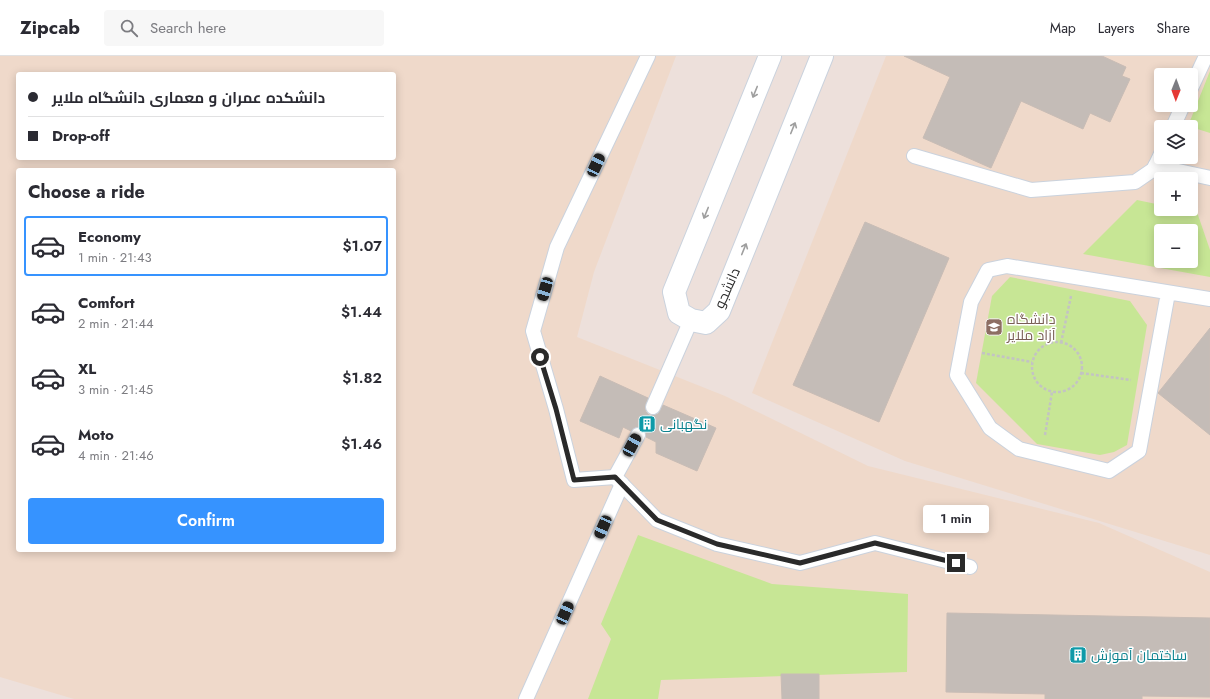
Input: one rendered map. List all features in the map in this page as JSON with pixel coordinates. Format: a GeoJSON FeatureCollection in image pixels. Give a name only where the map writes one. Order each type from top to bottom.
{"type":"FeatureCollection","features":[{"type":"Feature","properties":{"kind":"main road"},"geometry":{"type":"LineString","coordinates":[[691,320],[679,313],[674,292],[770,56]]}},
{"type":"Feature","properties":{"kind":"main road","name":"دانشجو"},"geometry":{"type":"LineString","coordinates":[[691,320],[706,323],[719,311],[822,56]]}},
{"type":"Feature","properties":{"kind":"lane"},"geometry":{"type":"LineString","coordinates":[[648,56],[557,247],[533,331],[556,409],[574,480],[619,481],[657,520],[717,544],[800,563],[875,543],[970,567]]}},
{"type":"Feature","properties":{"kind":"lane"},"geometry":{"type":"LineString","coordinates":[[1198,73],[1206,56]]}},
{"type":"Feature","properties":{"kind":"lane"},"geometry":{"type":"LineString","coordinates":[[914,156],[1031,190],[1135,182],[1154,169],[1156,164]]}},
{"type":"Feature","properties":{"kind":"lane"},"geometry":{"type":"LineString","coordinates":[[1170,164],[1210,178]]}},
{"type":"Feature","properties":{"kind":"lane"},"geometry":{"type":"LineString","coordinates":[[1168,293],[1139,451],[1109,471],[1019,449],[990,428],[957,375],[971,302],[988,270],[1007,266],[1210,299]]}},
{"type":"Feature","properties":{"kind":"lane"},"geometry":{"type":"LineString","coordinates":[[652,407],[691,320]]}},
{"type":"Feature","properties":{"kind":"lane"},"geometry":{"type":"LineString","coordinates":[[526,699],[638,435]]}},
{"type":"Feature","properties":{"kind":"path"},"geometry":{"type":"LineString","coordinates":[[1061,343],[1073,290]]}},
{"type":"Feature","properties":{"kind":"path"},"geometry":{"type":"LineString","coordinates":[[1053,342],[1061,343],[1069,345],[1075,350],[1079,357],[1081,373],[1078,380],[1067,390],[1052,392],[1044,389],[1038,384],[1034,377],[1032,362],[1035,355],[1046,344],[1053,342]]}},
{"type":"Feature","properties":{"kind":"path"},"geometry":{"type":"LineString","coordinates":[[981,352],[1032,362]]}},
{"type":"Feature","properties":{"kind":"path"},"geometry":{"type":"LineString","coordinates":[[1081,373],[1137,381]]}},
{"type":"Feature","properties":{"kind":"path"},"geometry":{"type":"LineString","coordinates":[[1045,438],[1052,392]]}},
{"type":"Feature","properties":{"kind":"shaded area"},"geometry":{"type":"Polygon","coordinates":[[[0,56],[676,56],[594,272],[577,337],[725,396],[868,466],[1099,523],[1210,572],[1210,699],[74,699],[0,677],[0,56]]]}},
{"type":"Feature","properties":{"kind":"shaded area","name":"دانشگاه آزاد ملایر"},"geometry":{"type":"Polygon","coordinates":[[[886,56],[1210,56],[1210,555],[905,461],[752,393],[886,56]]]}},
{"type":"Feature","properties":{"kind":"green space"},"geometry":{"type":"Polygon","coordinates":[[[1210,71],[1210,133],[1198,129],[1198,120],[1190,120],[1194,112],[1198,112],[1198,101],[1210,71]]]}},
{"type":"Feature","properties":{"kind":"green space"},"geometry":{"type":"Polygon","coordinates":[[[1137,200],[1154,204],[1154,216],[1198,215],[1210,250],[1210,277],[1160,268],[1198,268],[1198,224],[1154,224],[1154,267],[1083,254],[1137,200]]]}},
{"type":"Feature","properties":{"kind":"green space"},"geometry":{"type":"Polygon","coordinates":[[[1010,277],[1130,301],[1147,325],[1127,445],[1114,452],[1100,455],[1037,444],[976,383],[992,296],[1010,277]]]}},
{"type":"Feature","properties":{"kind":"green space"},"geometry":{"type":"Polygon","coordinates":[[[638,535],[772,584],[908,594],[907,672],[661,680],[658,699],[588,699],[611,639],[601,624],[638,535]]]}},
{"type":"Feature","properties":{"kind":"building"},"geometry":{"type":"Polygon","coordinates":[[[904,56],[1102,56],[1126,67],[1122,76],[1130,79],[1110,122],[1090,113],[1083,129],[1021,101],[991,168],[923,138],[950,77],[904,56]]]}},
{"type":"Feature","properties":{"kind":"building"},"geometry":{"type":"Polygon","coordinates":[[[865,222],[949,258],[879,422],[793,385],[865,222]]]}},
{"type":"Feature","properties":{"kind":"building"},"geometry":{"type":"Polygon","coordinates":[[[1210,328],[1210,435],[1158,393],[1210,328]]]}},
{"type":"Feature","properties":{"kind":"building","name":"نگهبانی"},"geometry":{"type":"Polygon","coordinates":[[[600,376],[648,398],[645,408],[649,415],[658,414],[663,405],[716,428],[697,471],[656,453],[656,442],[646,437],[645,431],[642,427],[634,428],[631,431],[623,427],[619,438],[580,421],[600,376]]]}},
{"type":"Feature","properties":{"kind":"building","name":"ساختمان آموزش"},"geometry":{"type":"Polygon","coordinates":[[[947,613],[1210,618],[1210,697],[1142,696],[1142,699],[1045,699],[1045,694],[946,692],[947,613]]]}},
{"type":"Feature","properties":{"kind":"building"},"geometry":{"type":"Polygon","coordinates":[[[781,674],[819,674],[819,699],[782,699],[781,674]]]}},
{"type":"Feature","properties":{"kind":"place","name":"دانشگاه آزاد ملایر"},"geometry":{"type":"Point","coordinates":[994,327]}},
{"type":"Feature","properties":{"kind":"place","name":"نگهبانی"},"geometry":{"type":"Point","coordinates":[647,424]}},
{"type":"Feature","properties":{"kind":"place","name":"ساختمان آموزش"},"geometry":{"type":"Point","coordinates":[1078,655]}},
{"type":"Feature","properties":{"kind":"route"},"geometry":{"type":"LineString","coordinates":[[540,357],[556,409],[574,480],[615,477],[657,520],[717,544],[800,563],[875,543],[956,563]]}}]}
